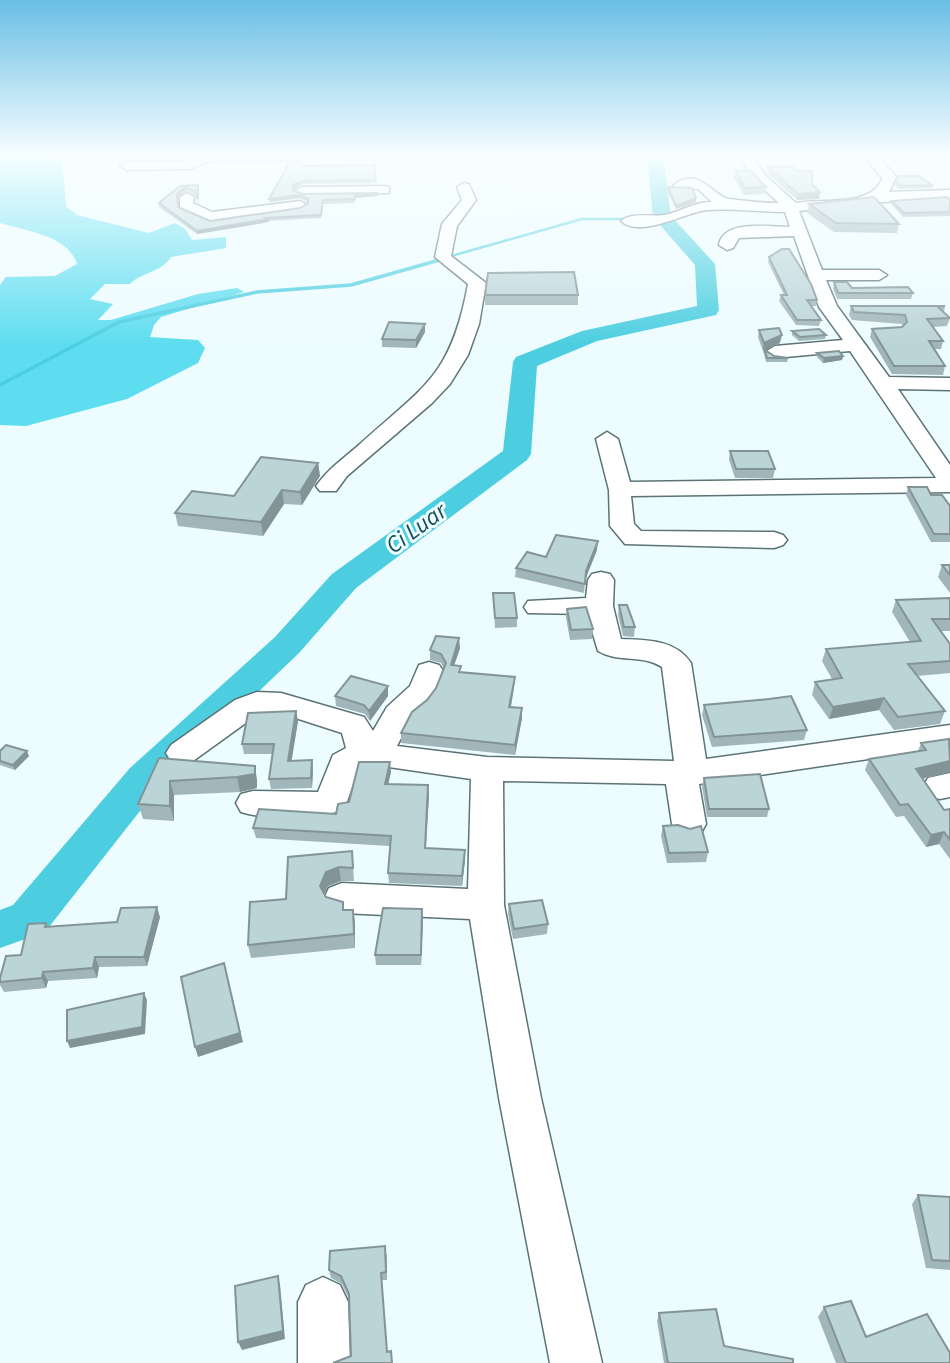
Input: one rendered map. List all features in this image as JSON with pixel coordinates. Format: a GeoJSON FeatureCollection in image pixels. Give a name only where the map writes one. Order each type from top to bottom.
{"type":"FeatureCollection","features":[{"type":"Feature","properties":{"kind":"street"},"geometry":{"type":"LineString","coordinates":[[284,223],[302,218]]}},
{"type":"Feature","properties":{"kind":"street"},"geometry":{"type":"LineString","coordinates":[[328,486],[338,471],[425,399],[454,362],[470,324],[477,283],[446,260],[450,224],[458,218]]}},
{"type":"Feature","properties":{"kind":"street"},"geometry":{"type":"LineString","coordinates":[[629,221],[671,218]]}},
{"type":"Feature","properties":{"kind":"street"},"geometry":{"type":"LineString","coordinates":[[788,218],[800,231],[828,307],[883,383],[950,484]]}},
{"type":"Feature","properties":{"kind":"street"},"geometry":{"type":"LineString","coordinates":[[725,238],[800,231]]}},
{"type":"Feature","properties":{"kind":"street"},"geometry":{"type":"LineString","coordinates":[[814,275],[879,275]]}},
{"type":"Feature","properties":{"kind":"street"},"geometry":{"type":"LineString","coordinates":[[828,307],[855,307]]}},
{"type":"Feature","properties":{"kind":"street"},"geometry":{"type":"LineString","coordinates":[[775,352],[851,337],[869,329]]}},
{"type":"Feature","properties":{"kind":"street"},"geometry":{"type":"LineString","coordinates":[[883,383],[950,384]]}},
{"type":"Feature","properties":{"kind":"street"},"geometry":{"type":"LineString","coordinates":[[607,439],[621,491],[622,526],[634,539],[774,540]]}},
{"type":"Feature","properties":{"kind":"street"},"geometry":{"type":"LineString","coordinates":[[621,491],[950,484]]}},
{"type":"Feature","properties":{"kind":"street"},"geometry":{"type":"LineString","coordinates":[[538,607],[600,593],[605,640],[610,647],[655,650],[676,663],[687,773],[689,824]]}},
{"type":"Feature","properties":{"kind":"street"},"geometry":{"type":"LineString","coordinates":[[253,803],[320,804],[332,800],[344,763],[371,753],[398,714],[423,690],[429,672]]}},
{"type":"Feature","properties":{"kind":"street"},"geometry":{"type":"LineString","coordinates":[[182,753],[246,707],[268,701],[353,725],[357,728],[361,747],[371,753],[487,769],[687,773],[950,736]]}},
{"type":"Feature","properties":{"kind":"street"},"geometry":{"type":"LineString","coordinates":[[487,769],[486,905],[520,1098],[576,1363]]}},
{"type":"Feature","properties":{"kind":"street"},"geometry":{"type":"LineString","coordinates":[[342,898],[486,905]]}},
{"type":"Feature","properties":{"kind":"street"},"geometry":{"type":"LineString","coordinates":[[324,1302],[324,1363]]}},
{"type":"Feature","properties":{"kind":"shaded area"},"geometry":{"type":"Polygon","coordinates":[[[0,218],[87,218],[149,233],[175,223],[185,229],[192,240],[226,237],[226,248],[171,257],[161,267],[130,284],[105,284],[90,299],[113,304],[98,320],[111,320],[198,294],[237,288],[244,292],[161,317],[154,325],[150,337],[198,340],[205,348],[198,363],[127,399],[26,426],[0,425],[0,285],[6,277],[55,276],[77,264],[65,246],[55,240],[0,223],[0,218]]]}},
{"type":"Feature","properties":{"kind":"building"},"geometry":{"type":"Polygon","coordinates":[[[179,218],[202,218],[210,221],[233,218],[273,218],[197,231],[179,218]]]}},
{"type":"Feature","properties":{"kind":"building"},"geometry":{"type":"Polygon","coordinates":[[[828,218],[893,218],[899,224],[836,223],[828,218]]]}},
{"type":"Feature","properties":{"kind":"building"},"geometry":{"type":"Polygon","coordinates":[[[782,249],[789,249],[811,284],[817,300],[807,300],[821,320],[797,320],[781,295],[787,295],[769,257],[782,249]]]}},
{"type":"Feature","properties":{"kind":"building"},"geometry":{"type":"Polygon","coordinates":[[[574,272],[578,295],[485,295],[488,273],[574,272]]]}},
{"type":"Feature","properties":{"kind":"building"},"geometry":{"type":"Polygon","coordinates":[[[834,282],[847,282],[852,288],[908,287],[913,293],[838,293],[834,282]]]}},
{"type":"Feature","properties":{"kind":"building"},"geometry":{"type":"Polygon","coordinates":[[[851,306],[945,306],[938,307],[950,318],[927,319],[943,341],[929,341],[945,366],[894,366],[872,329],[902,327],[907,322],[905,315],[854,312],[851,306]]]}},
{"type":"Feature","properties":{"kind":"building"},"geometry":{"type":"Polygon","coordinates":[[[389,322],[425,324],[416,340],[382,339],[389,322]]]}},
{"type":"Feature","properties":{"kind":"building"},"geometry":{"type":"Polygon","coordinates":[[[779,328],[782,335],[764,343],[759,330],[779,328]]]}},
{"type":"Feature","properties":{"kind":"building"},"geometry":{"type":"Polygon","coordinates":[[[819,329],[826,335],[800,337],[792,331],[819,329]]]}},
{"type":"Feature","properties":{"kind":"building"},"geometry":{"type":"Polygon","coordinates":[[[765,350],[774,356],[788,358],[767,358],[765,350]]]}},
{"type":"Feature","properties":{"kind":"building"},"geometry":{"type":"Polygon","coordinates":[[[839,351],[843,356],[824,358],[817,353],[839,351]]]}},
{"type":"Feature","properties":{"kind":"building"},"geometry":{"type":"Polygon","coordinates":[[[730,451],[768,451],[775,469],[736,469],[730,451]]]}},
{"type":"Feature","properties":{"kind":"building"},"geometry":{"type":"Polygon","coordinates":[[[261,457],[318,463],[300,492],[282,490],[261,522],[175,513],[192,491],[234,496],[261,457]]]}},
{"type":"Feature","properties":{"kind":"building"},"geometry":{"type":"Polygon","coordinates":[[[908,487],[927,487],[931,495],[942,495],[950,506],[950,534],[934,534],[908,487]]]}},
{"type":"Feature","properties":{"kind":"building"},"geometry":{"type":"Polygon","coordinates":[[[556,535],[598,541],[586,571],[585,584],[516,568],[527,552],[546,557],[556,535]]]}},
{"type":"Feature","properties":{"kind":"building"},"geometry":{"type":"Polygon","coordinates":[[[942,565],[950,565],[950,575],[942,565]]]}},
{"type":"Feature","properties":{"kind":"building"},"geometry":{"type":"Polygon","coordinates":[[[493,593],[514,593],[517,618],[495,618],[493,593]]]}},
{"type":"Feature","properties":{"kind":"building"},"geometry":{"type":"Polygon","coordinates":[[[950,598],[950,619],[932,619],[950,644],[950,661],[908,664],[945,711],[898,717],[884,698],[833,707],[815,682],[842,678],[826,649],[921,641],[896,600],[950,598]]]}},
{"type":"Feature","properties":{"kind":"building"},"geometry":{"type":"Polygon","coordinates":[[[619,605],[627,605],[635,627],[624,627],[619,605]]]}},
{"type":"Feature","properties":{"kind":"building"},"geometry":{"type":"Polygon","coordinates":[[[586,607],[593,629],[571,630],[567,609],[586,607]]]}},
{"type":"Feature","properties":{"kind":"building"},"geometry":{"type":"Polygon","coordinates":[[[436,636],[459,638],[451,665],[461,666],[459,672],[515,677],[509,707],[522,708],[515,745],[401,733],[412,712],[427,700],[436,688],[446,663],[441,654],[430,650],[436,636]]]}},
{"type":"Feature","properties":{"kind":"building"},"geometry":{"type":"Polygon","coordinates":[[[351,676],[388,686],[369,711],[364,705],[335,696],[351,676]]]}},
{"type":"Feature","properties":{"kind":"building"},"geometry":{"type":"Polygon","coordinates":[[[791,696],[807,730],[714,737],[704,705],[769,699],[791,696]]]}},
{"type":"Feature","properties":{"kind":"building"},"geometry":{"type":"Polygon","coordinates":[[[296,711],[288,761],[312,760],[311,778],[269,779],[274,744],[242,744],[248,713],[296,711]]]}},
{"type":"Feature","properties":{"kind":"building"},"geometry":{"type":"Polygon","coordinates":[[[949,739],[950,761],[916,769],[944,810],[950,809],[950,840],[944,832],[931,835],[908,804],[900,805],[869,759],[926,750],[921,743],[949,739]]]}},
{"type":"Feature","properties":{"kind":"building"},"geometry":{"type":"Polygon","coordinates":[[[6,745],[27,751],[13,765],[0,761],[0,751],[6,745]]]}},
{"type":"Feature","properties":{"kind":"building"},"geometry":{"type":"Polygon","coordinates":[[[159,758],[255,766],[255,774],[170,781],[170,806],[138,804],[159,758]]]}},
{"type":"Feature","properties":{"kind":"building"},"geometry":{"type":"Polygon","coordinates":[[[359,762],[390,762],[385,784],[428,785],[425,848],[465,850],[462,876],[388,873],[391,836],[253,828],[259,809],[336,814],[338,804],[349,802],[359,762]]]}},
{"type":"Feature","properties":{"kind":"building"},"geometry":{"type":"Polygon","coordinates":[[[760,774],[769,809],[709,809],[704,778],[760,774]]]}},
{"type":"Feature","properties":{"kind":"building"},"geometry":{"type":"Polygon","coordinates":[[[678,825],[690,829],[701,826],[708,852],[669,853],[663,826],[678,825]]]}},
{"type":"Feature","properties":{"kind":"building"},"geometry":{"type":"Polygon","coordinates":[[[352,851],[353,868],[339,867],[326,872],[320,886],[326,897],[343,902],[343,910],[353,910],[354,934],[248,945],[250,902],[286,899],[288,857],[352,851]]]}},
{"type":"Feature","properties":{"kind":"building"},"geometry":{"type":"Polygon","coordinates":[[[542,900],[548,924],[514,929],[509,904],[542,900]]]}},
{"type":"Feature","properties":{"kind":"building"},"geometry":{"type":"Polygon","coordinates":[[[157,907],[144,957],[95,957],[93,968],[43,972],[42,978],[0,982],[6,956],[21,955],[28,924],[46,923],[45,927],[117,922],[121,908],[157,907]]]}},
{"type":"Feature","properties":{"kind":"building"},"geometry":{"type":"Polygon","coordinates":[[[383,908],[422,909],[421,955],[375,955],[383,908]]]}},
{"type":"Feature","properties":{"kind":"building"},"geometry":{"type":"Polygon","coordinates":[[[224,963],[240,1033],[195,1047],[181,977],[224,963]]]}},
{"type":"Feature","properties":{"kind":"building"},"geometry":{"type":"Polygon","coordinates":[[[144,993],[142,1027],[67,1041],[67,1010],[144,993]]]}},
{"type":"Feature","properties":{"kind":"building"},"geometry":{"type":"Polygon","coordinates":[[[918,1195],[950,1197],[950,1261],[932,1260],[918,1195]]]}},
{"type":"Feature","properties":{"kind":"building"},"geometry":{"type":"Polygon","coordinates":[[[385,1246],[386,1272],[381,1273],[387,1352],[391,1351],[392,1363],[333,1363],[351,1356],[349,1294],[341,1276],[329,1270],[330,1251],[385,1246]]]}},
{"type":"Feature","properties":{"kind":"building"},"geometry":{"type":"Polygon","coordinates":[[[278,1276],[283,1331],[238,1342],[235,1286],[278,1276]]]}},
{"type":"Feature","properties":{"kind":"building"},"geometry":{"type":"Polygon","coordinates":[[[851,1301],[866,1337],[927,1314],[950,1353],[950,1363],[846,1363],[824,1307],[851,1301]]]}},
{"type":"Feature","properties":{"kind":"building"},"geometry":{"type":"Polygon","coordinates":[[[716,1309],[724,1346],[793,1359],[793,1363],[668,1363],[659,1313],[716,1309]]]}},
{"type":"Feature","properties":{"kind":"waterway","name":"Ci Luar"},"geometry":{"type":"LineString","coordinates":[[0,929],[29,919],[144,778],[287,645],[344,581],[517,454],[525,362],[590,336],[708,310],[705,264],[663,218]]}},
{"type":"Feature","properties":{"kind":"waterway"},"geometry":{"type":"LineString","coordinates":[[437,260],[582,219],[630,219]]}},
{"type":"Feature","properties":{"kind":"waterway"},"geometry":{"type":"LineString","coordinates":[[0,385],[119,322],[257,292],[351,285],[443,259]]}}]}
